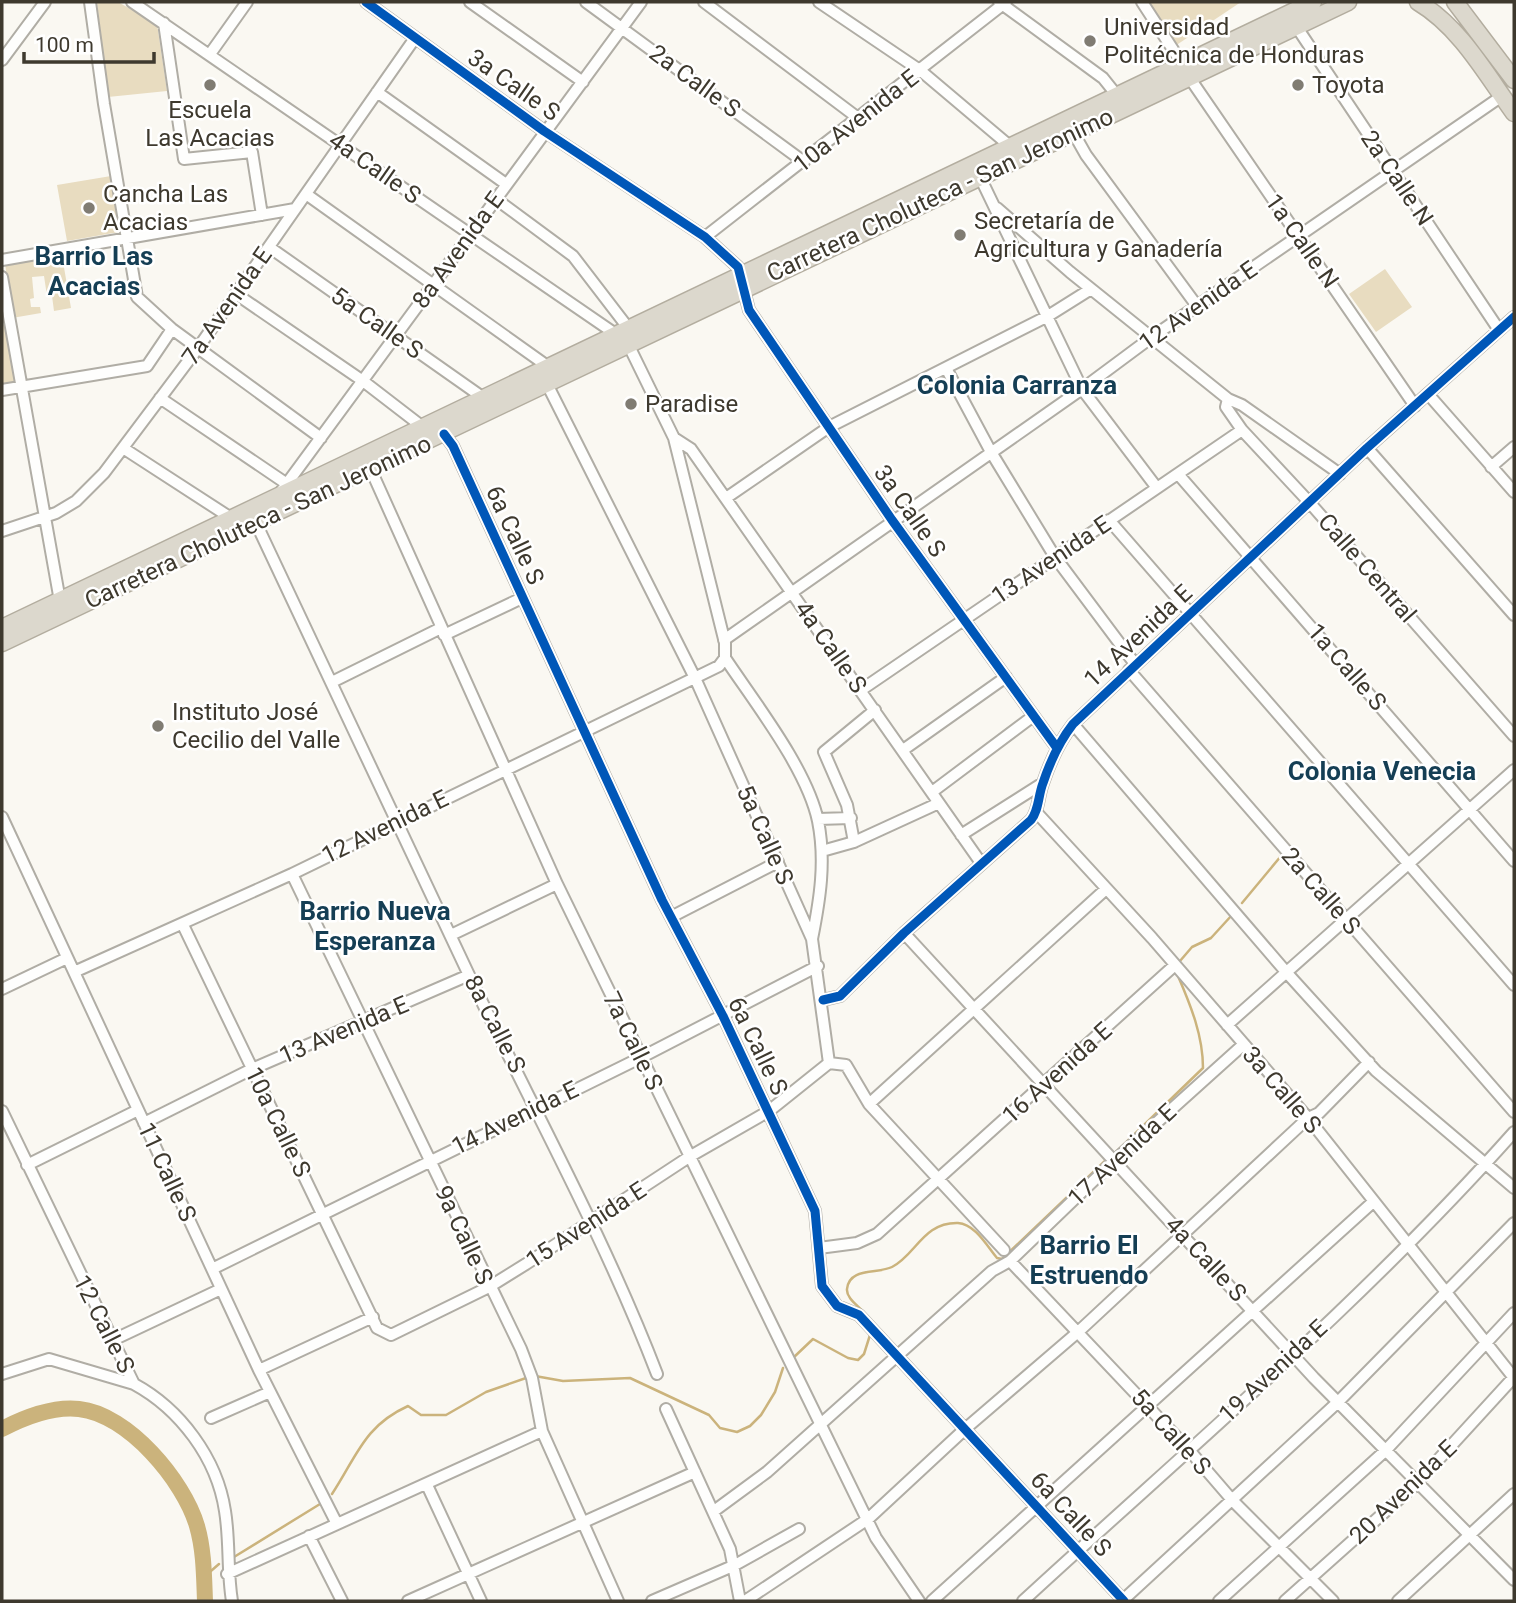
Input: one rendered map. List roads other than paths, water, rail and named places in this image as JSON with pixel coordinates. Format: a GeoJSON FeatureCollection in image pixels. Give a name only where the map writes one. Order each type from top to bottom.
{"type":"FeatureCollection","features":[{"type":"Feature","properties":{"kind":"highway","name":"Carretera Choluteca - San Jeronimo"},"geometry":{"type":"LineString","coordinates":[[2,643],[371,470],[434,434],[625,336],[1011,147],[1121,102],[1186,71],[1313,2]]}},
{"type":"Feature","properties":{"kind":"highway","name":"Carretera Choluteca - San Jeronimo"},"geometry":{"type":"LineString","coordinates":[[1186,71],[1348,2]]}},
{"type":"Feature","properties":{"kind":"highway"},"geometry":{"type":"LineString","coordinates":[[1418,2],[1438,13],[1454,30],[1514,113]]}},
{"type":"Feature","properties":{"kind":"highway"},"geometry":{"type":"LineString","coordinates":[[1457,3],[1514,80]]}},
{"type":"Feature","properties":{"kind":"highway","name":"Carretera Choluteca - San Jeronimo"},"geometry":{"type":"LineString","coordinates":[[742,281],[980,177],[1073,132],[1121,102]]}},
{"type":"Feature","properties":{"kind":"highway","name":"Carretera Choluteca - San Jeronimo"},"geometry":{"type":"LineString","coordinates":[[2,628],[275,498],[434,434],[485,399],[549,376]]}},
{"type":"Feature","properties":{"kind":"street"},"geometry":{"type":"LineString","coordinates":[[3,56],[46,2]]}},
{"type":"Feature","properties":{"kind":"street"},"geometry":{"type":"LineString","coordinates":[[90,2],[137,297],[172,329],[321,438]]}},
{"type":"Feature","properties":{"kind":"street","name":"4a Calle S"},"geometry":{"type":"LineString","coordinates":[[132,2],[470,235],[625,336],[674,438],[724,640],[722,662]]}},
{"type":"Feature","properties":{"kind":"street"},"geometry":{"type":"LineString","coordinates":[[210,54],[247,2]]}},
{"type":"Feature","properties":{"kind":"street","name":"3a Calle S"},"geometry":{"type":"LineString","coordinates":[[366,2],[544,131],[705,237],[732,260],[742,281],[749,310],[892,520],[1057,748]]}},
{"type":"Feature","properties":{"kind":"street"},"geometry":{"type":"LineString","coordinates":[[470,2],[583,82]]}},
{"type":"Feature","properties":{"kind":"street","name":"2a Calle S"},"geometry":{"type":"LineString","coordinates":[[586,2],[804,162]]}},
{"type":"Feature","properties":{"kind":"street","name":"8a Avenida E"},"geometry":{"type":"LineString","coordinates":[[275,498],[641,2]]}},
{"type":"Feature","properties":{"kind":"street"},"geometry":{"type":"LineString","coordinates":[[704,2],[858,118]]}},
{"type":"Feature","properties":{"kind":"street"},"geometry":{"type":"LineString","coordinates":[[819,2],[833,5],[921,71],[1011,147]]}},
{"type":"Feature","properties":{"kind":"street","name":"1a Calle N"},"geometry":{"type":"LineString","coordinates":[[1142,2],[1186,71],[1415,406]]}},
{"type":"Feature","properties":{"kind":"street"},"geometry":{"type":"LineString","coordinates":[[1003,3],[1104,78],[1121,102]]}},
{"type":"Feature","properties":{"kind":"street","name":"10a Avenida E"},"geometry":{"type":"LineString","coordinates":[[705,237],[921,71],[1003,3]]}},
{"type":"Feature","properties":{"kind":"street"},"geometry":{"type":"LineString","coordinates":[[164,23],[184,159],[252,152],[262,215]]}},
{"type":"Feature","properties":{"kind":"street","name":"2a Calle N"},"geometry":{"type":"LineString","coordinates":[[1296,26],[1499,330]]}},
{"type":"Feature","properties":{"kind":"street","name":"7a Avenida E"},"geometry":{"type":"LineString","coordinates":[[2,531],[56,513],[76,501],[122,448],[198,348],[415,38]]}},
{"type":"Feature","properties":{"kind":"street"},"geometry":{"type":"LineString","coordinates":[[377,92],[506,184]]}},
{"type":"Feature","properties":{"kind":"street","name":"12 Avenida E"},"geometry":{"type":"LineString","coordinates":[[724,640],[1083,389],[1152,337],[1394,173],[1502,96]]}},
{"type":"Feature","properties":{"kind":"street"},"geometry":{"type":"LineString","coordinates":[[1073,132],[1086,155],[1197,306]]}},
{"type":"Feature","properties":{"kind":"street"},"geometry":{"type":"LineString","coordinates":[[980,177],[1083,389],[1157,488]]}},
{"type":"Feature","properties":{"kind":"street"},"geometry":{"type":"LineString","coordinates":[[306,194],[434,285],[549,376]]}},
{"type":"Feature","properties":{"kind":"street"},"geometry":{"type":"LineString","coordinates":[[496,199],[579,262],[625,336]]}},
{"type":"Feature","properties":{"kind":"street","name":"Calle Central"},"geometry":{"type":"LineString","coordinates":[[997,208],[1091,289],[1228,399],[1242,405],[1340,474]]}},
{"type":"Feature","properties":{"kind":"street"},"geometry":{"type":"LineString","coordinates":[[2,260],[295,209]]}},
{"type":"Feature","properties":{"kind":"street","name":"5a Calle S"},"geometry":{"type":"LineString","coordinates":[[269,247],[485,399]]}},
{"type":"Feature","properties":{"kind":"street"},"geometry":{"type":"LineString","coordinates":[[2,277],[60,601]]}},
{"type":"Feature","properties":{"kind":"street"},"geometry":{"type":"LineString","coordinates":[[726,498],[829,427],[1048,316],[1091,289]]}},
{"type":"Feature","properties":{"kind":"street"},"geometry":{"type":"LineString","coordinates":[[236,294],[363,381],[434,434]]}},
{"type":"Feature","properties":{"kind":"street","name":"14 Avenida E"},"geometry":{"type":"LineString","coordinates":[[1037,813],[1043,783],[1057,748],[1073,724],[1367,448],[1514,317]]}},
{"type":"Feature","properties":{"kind":"street"},"geometry":{"type":"LineString","coordinates":[[2,390],[148,366],[172,329]]}},
{"type":"Feature","properties":{"kind":"street","name":"2a Calle S"},"geometry":{"type":"LineString","coordinates":[[946,368],[991,452],[1055,557],[1132,667],[1514,1112]]}},
{"type":"Feature","properties":{"kind":"street","name":"5a Calle S"},"geometry":{"type":"LineString","coordinates":[[549,376],[695,678],[812,939],[823,1000],[829,1063]]}},
{"type":"Feature","properties":{"kind":"street"},"geometry":{"type":"LineString","coordinates":[[1428,394],[1514,492]]}},
{"type":"Feature","properties":{"kind":"street"},"geometry":{"type":"LineString","coordinates":[[160,398],[287,484]]}},
{"type":"Feature","properties":{"kind":"street","name":"Calle Central"},"geometry":{"type":"LineString","coordinates":[[1228,399],[1226,407],[1242,430],[1310,503],[1514,736]]}},
{"type":"Feature","properties":{"kind":"street","name":"13 Avenida E"},"geometry":{"type":"LineString","coordinates":[[861,690],[1242,430]]}},
{"type":"Feature","properties":{"kind":"street","name":"6a Calle S"},"geometry":{"type":"LineString","coordinates":[[434,434],[453,446],[671,917],[723,1016],[815,1211],[822,1286],[828,1298],[837,1306],[859,1315],[897,1354],[1123,1601]]}},
{"type":"Feature","properties":{"kind":"street","name":"4a Calle S"},"geometry":{"type":"LineString","coordinates":[[674,438],[691,449],[981,863]]}},
{"type":"Feature","properties":{"kind":"street"},"geometry":{"type":"LineString","coordinates":[[1492,467],[1514,447]]}},
{"type":"Feature","properties":{"kind":"street"},"geometry":{"type":"LineString","coordinates":[[122,448],[231,518]]}},
{"type":"Feature","properties":{"kind":"street"},"geometry":{"type":"LineString","coordinates":[[1367,448],[1514,615]]}},
{"type":"Feature","properties":{"kind":"street","name":"7a Calle S"},"geometry":{"type":"LineString","coordinates":[[371,470],[557,884],[689,1157],[876,1538],[919,1601]]}},
{"type":"Feature","properties":{"kind":"street","name":"1a Calle S"},"geometry":{"type":"LineString","coordinates":[[1178,474],[1514,861]]}},
{"type":"Feature","properties":{"kind":"street"},"geometry":{"type":"LineString","coordinates":[[1109,520],[1188,615],[1514,985]]}},
{"type":"Feature","properties":{"kind":"street","name":"8a Calle S"},"geometry":{"type":"LineString","coordinates":[[256,523],[469,975],[537,1107],[629,1301],[657,1374]]}},
{"type":"Feature","properties":{"kind":"street"},"geometry":{"type":"LineString","coordinates":[[332,682],[522,598]]}},
{"type":"Feature","properties":{"kind":"street"},"geometry":{"type":"LineString","coordinates":[[722,662],[784,747],[818,819],[822,851],[821,890],[812,939]]}},
{"type":"Feature","properties":{"kind":"street","name":"12 Avenida E"},"geometry":{"type":"LineString","coordinates":[[74,972],[292,874],[505,768],[585,733],[722,662]]}},
{"type":"Feature","properties":{"kind":"street"},"geometry":{"type":"LineString","coordinates":[[903,750],[1006,677]]}},
{"type":"Feature","properties":{"kind":"street"},"geometry":{"type":"LineString","coordinates":[[854,842],[851,818],[824,752],[875,710]]}},
{"type":"Feature","properties":{"kind":"street"},"geometry":{"type":"LineString","coordinates":[[932,793],[1032,717]]}},
{"type":"Feature","properties":{"kind":"street"},"geometry":{"type":"LineString","coordinates":[[1073,724],[1286,973],[1369,1062],[1514,1188]]}},
{"type":"Feature","properties":{"kind":"street"},"geometry":{"type":"LineString","coordinates":[[1227,1025],[1514,770]]}},
{"type":"Feature","properties":{"kind":"street"},"geometry":{"type":"LineString","coordinates":[[961,835],[1043,783]]}},
{"type":"Feature","properties":{"kind":"street"},"geometry":{"type":"LineString","coordinates":[[822,851],[854,842],[939,803]]}},
{"type":"Feature","properties":{"kind":"street"},"geometry":{"type":"LineString","coordinates":[[823,1000],[840,996],[904,933],[1037,813]]}},
{"type":"Feature","properties":{"kind":"street","name":"3a Calle S"},"geometry":{"type":"LineString","coordinates":[[1037,813],[1175,965],[1308,1118],[1406,1245],[1514,1377]]}},
{"type":"Feature","properties":{"kind":"street","name":"11 Calle S"},"geometry":{"type":"LineString","coordinates":[[2,817],[259,1370],[337,1524]]}},
{"type":"Feature","properties":{"kind":"street"},"geometry":{"type":"LineString","coordinates":[[818,819],[851,818]]}},
{"type":"Feature","properties":{"kind":"street"},"geometry":{"type":"LineString","coordinates":[[671,917],[778,862]]}},
{"type":"Feature","properties":{"kind":"street","name":"9a Calle S"},"geometry":{"type":"LineString","coordinates":[[292,874],[521,1349],[532,1378],[542,1431],[618,1601]]}},
{"type":"Feature","properties":{"kind":"street"},"geometry":{"type":"LineString","coordinates":[[451,935],[557,884]]}},
{"type":"Feature","properties":{"kind":"street"},"geometry":{"type":"LineString","coordinates":[[869,1104],[1106,889]]}},
{"type":"Feature","properties":{"kind":"street","name":"10a Calle S"},"geometry":{"type":"LineString","coordinates":[[183,925],[373,1317]]}},
{"type":"Feature","properties":{"kind":"street","name":"4a Calle S"},"geometry":{"type":"LineString","coordinates":[[904,933],[1338,1402],[1416,1484],[1514,1580]]}},
{"type":"Feature","properties":{"kind":"street"},"geometry":{"type":"LineString","coordinates":[[2,989],[67,958]]}},
{"type":"Feature","properties":{"kind":"street","name":"16 Avenida E"},"geometry":{"type":"LineString","coordinates":[[819,1248],[857,1243],[877,1234],[1175,965]]}},
{"type":"Feature","properties":{"kind":"street","name":"14 Avenida E"},"geometry":{"type":"LineString","coordinates":[[212,1269],[428,1160],[642,1057],[818,966]]}},
{"type":"Feature","properties":{"kind":"street","name":"13 Avenida E"},"geometry":{"type":"LineString","coordinates":[[144,1123],[252,1069],[364,1023],[469,975]]}},
{"type":"Feature","properties":{"kind":"street","name":"17 Avenida E"},"geometry":{"type":"LineString","coordinates":[[714,1511],[768,1472],[992,1271],[1010,1261],[1114,1161],[1244,1044]]}},
{"type":"Feature","properties":{"kind":"street"},"geometry":{"type":"LineString","coordinates":[[666,1409],[736,1565],[743,1601],[867,1519],[965,1429],[1078,1332],[1308,1118],[1319,1112],[1369,1062]]}},
{"type":"Feature","properties":{"kind":"street"},"geometry":{"type":"LineString","coordinates":[[829,1063],[846,1065],[869,1104],[1004,1250]]}},
{"type":"Feature","properties":{"kind":"street","name":"15 Avenida E"},"geometry":{"type":"LineString","coordinates":[[373,1317],[377,1328],[391,1335],[489,1287],[689,1157],[769,1111],[829,1063]]}},
{"type":"Feature","properties":{"kind":"street"},"geometry":{"type":"LineString","coordinates":[[27,1165],[138,1110]]}},
{"type":"Feature","properties":{"kind":"street","name":"12 Calle S"},"geometry":{"type":"LineString","coordinates":[[2,1111],[134,1384],[167,1404],[184,1423],[202,1453],[225,1507],[227,1574],[232,1601]]}},
{"type":"Feature","properties":{"kind":"street","name":"19 Avenida E"},"geometry":{"type":"LineString","coordinates":[[1023,1601],[1294,1353],[1406,1245],[1514,1132]]}},
{"type":"Feature","properties":{"kind":"street"},"geometry":{"type":"LineString","coordinates":[[932,1601],[1373,1202]]}},
{"type":"Feature","properties":{"kind":"street"},"geometry":{"type":"LineString","coordinates":[[1123,1601],[1338,1402],[1514,1223]]}},
{"type":"Feature","properties":{"kind":"street","name":"5a Calle S"},"geometry":{"type":"LineString","coordinates":[[1010,1261],[1189,1450],[1233,1501],[1333,1601]]}},
{"type":"Feature","properties":{"kind":"street"},"geometry":{"type":"LineString","coordinates":[[113,1340],[221,1289]]}},
{"type":"Feature","properties":{"kind":"street"},"geometry":{"type":"LineString","coordinates":[[1219,1601],[1385,1451],[1514,1312]]}},
{"type":"Feature","properties":{"kind":"street"},"geometry":{"type":"LineString","coordinates":[[259,1370],[373,1317]]}},
{"type":"Feature","properties":{"kind":"street"},"geometry":{"type":"LineString","coordinates":[[2,1374],[49,1359],[134,1384]]}},
{"type":"Feature","properties":{"kind":"street","name":"20 Avenida E"},"geometry":{"type":"LineString","coordinates":[[1285,1601],[1416,1484],[1514,1377]]}},
{"type":"Feature","properties":{"kind":"street"},"geometry":{"type":"LineString","coordinates":[[211,1418],[270,1392]]}},
{"type":"Feature","properties":{"kind":"street"},"geometry":{"type":"LineString","coordinates":[[227,1574],[542,1431]]}},
{"type":"Feature","properties":{"kind":"street"},"geometry":{"type":"LineString","coordinates":[[408,1601],[695,1472]]}},
{"type":"Feature","properties":{"kind":"street"},"geometry":{"type":"LineString","coordinates":[[427,1485],[481,1601]]}},
{"type":"Feature","properties":{"kind":"street"},"geometry":{"type":"LineString","coordinates":[[1398,1601],[1514,1494]]}},
{"type":"Feature","properties":{"kind":"street"},"geometry":{"type":"LineString","coordinates":[[652,1601],[736,1565],[799,1529]]}},
{"type":"Feature","properties":{"kind":"street"},"geometry":{"type":"LineString","coordinates":[[309,1536],[342,1601]]}},
{"type":"Feature","properties":{"kind":"waterway"},"geometry":{"type":"LineString","coordinates":[[1242,903],[1281,856]]}},
{"type":"Feature","properties":{"kind":"waterway"},"geometry":{"type":"LineString","coordinates":[[1180,961],[1192,947],[1211,938],[1232,915]]}},
{"type":"Feature","properties":{"kind":"waterway"},"geometry":{"type":"LineString","coordinates":[[1114,1154],[1203,1068],[1199,1033],[1178,976]]}},
{"type":"Feature","properties":{"kind":"waterway"},"geometry":{"type":"LineString","coordinates":[[868,1318],[847,1293],[853,1277],[892,1267],[908,1255],[928,1233],[946,1224],[958,1223],[970,1227],[997,1258],[1002,1259],[1107,1159]]}},
{"type":"Feature","properties":{"kind":"waterway"},"geometry":{"type":"LineString","coordinates":[[793,1358],[813,1339],[848,1358],[858,1360],[864,1354],[870,1335]]}},
{"type":"Feature","properties":{"kind":"waterway"},"geometry":{"type":"LineString","coordinates":[[535,1376],[563,1381],[630,1378],[709,1415],[720,1428],[737,1432],[750,1426],[761,1415],[775,1392],[783,1368]]}},
{"type":"Feature","properties":{"kind":"waterway"},"geometry":{"type":"LineString","coordinates":[[332,1494],[363,1443],[393,1414],[408,1406],[421,1415],[446,1415],[486,1392],[526,1378]]}},
{"type":"Feature","properties":{"kind":"waterway"},"geometry":{"type":"LineString","coordinates":[[2,1429],[39,1413],[79,1409],[98,1414],[134,1436],[152,1452],[167,1471],[190,1508],[201,1544],[205,1601]]}},
{"type":"Feature","properties":{"kind":"waterway"},"geometry":{"type":"LineString","coordinates":[[234,1557],[320,1504]]}},
{"type":"Feature","properties":{"kind":"waterway"},"geometry":{"type":"LineString","coordinates":[[204,1577],[219,1564]]}},
{"type":"Feature","properties":{"kind":"place","name":"Universidad Politécnica de Honduras"},"geometry":{"type":"Point","coordinates":[1090,41]}},
{"type":"Feature","properties":{"kind":"place","name":"Escuela Las Acacias"},"geometry":{"type":"Point","coordinates":[210,85]}},
{"type":"Feature","properties":{"kind":"place","name":"Toyota"},"geometry":{"type":"Point","coordinates":[1298,85]}},
{"type":"Feature","properties":{"kind":"place","name":"Cancha Las Acacias"},"geometry":{"type":"Point","coordinates":[89,208]}},
{"type":"Feature","properties":{"kind":"place","name":"Secretaría de Agricultura y Ganadería"},"geometry":{"type":"Point","coordinates":[960,235]}},
{"type":"Feature","properties":{"kind":"place","name":"Paradise"},"geometry":{"type":"Point","coordinates":[631,404]}},
{"type":"Feature","properties":{"kind":"place","name":"Instituto José Cecilio del Valle"},"geometry":{"type":"Point","coordinates":[158,726]}},
{"type":"Feature","properties":{"kind":"district","name":"Barrio Las Acacias"},"geometry":{"type":"Point","coordinates":[94,271]}},
{"type":"Feature","properties":{"kind":"district","name":"Colonia Carranza"},"geometry":{"type":"Point","coordinates":[1017,385]}},
{"type":"Feature","properties":{"kind":"district","name":"Colonia Venecia"},"geometry":{"type":"Point","coordinates":[1382,771]}},
{"type":"Feature","properties":{"kind":"district","name":"Barrio Nueva Esperanza"},"geometry":{"type":"Point","coordinates":[375,926]}},
{"type":"Feature","properties":{"kind":"district","name":"Barrio El Estruendo"},"geometry":{"type":"Point","coordinates":[1089,1260]}}]}
